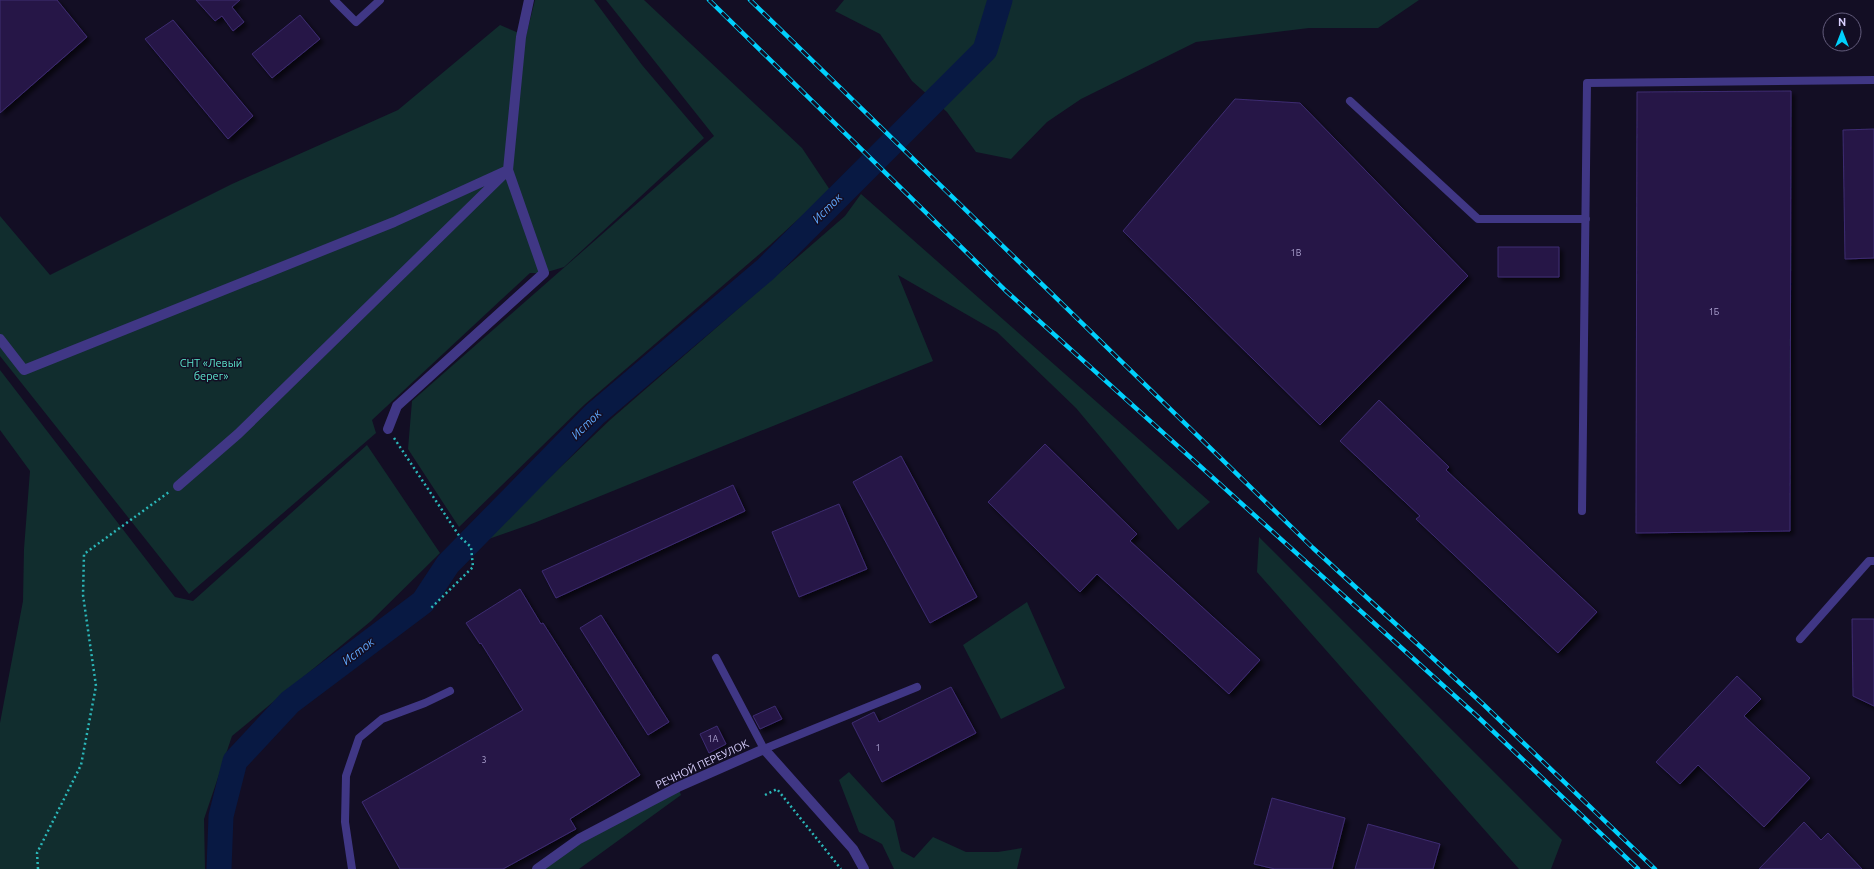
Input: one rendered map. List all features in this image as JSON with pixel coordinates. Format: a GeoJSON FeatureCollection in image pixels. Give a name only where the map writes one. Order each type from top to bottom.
{"type":"FeatureCollection","features":[{"type":"Feature","properties":{"kind":"street"},"geometry":{"type":"LineString","coordinates":[[388,429],[397,406],[544,273],[508,170],[521,37],[530,0]]}},
{"type":"Feature","properties":{"kind":"street"},"geometry":{"type":"LineString","coordinates":[[0,339],[24,370],[394,222],[508,170]]}},
{"type":"Feature","properties":{"kind":"street"},"geometry":{"type":"LineString","coordinates":[[178,486],[238,434],[508,170]]}},
{"type":"Feature","properties":{"kind":"street","name":"РЕЧНОЙ ПЕРЕУЛОК"},"geometry":{"type":"LineString","coordinates":[[538,869],[579,839],[678,786],[764,749],[853,849],[864,869]]}},
{"type":"Feature","properties":{"kind":"lane"},"geometry":{"type":"LineString","coordinates":[[334,0],[356,22],[380,0]]}},
{"type":"Feature","properties":{"kind":"lane"},"geometry":{"type":"LineString","coordinates":[[1582,511],[1587,83],[1874,80]]}},
{"type":"Feature","properties":{"kind":"lane"},"geometry":{"type":"LineString","coordinates":[[1350,101],[1478,219],[1586,219]]}},
{"type":"Feature","properties":{"kind":"lane"},"geometry":{"type":"LineString","coordinates":[[1800,639],[1869,561],[1874,561]]}},
{"type":"Feature","properties":{"kind":"lane"},"geometry":{"type":"LineString","coordinates":[[716,658],[764,749],[917,687]]}},
{"type":"Feature","properties":{"kind":"lane"},"geometry":{"type":"LineString","coordinates":[[352,869],[345,822],[346,776],[359,738],[382,719],[425,703],[450,690]]}},
{"type":"Feature","properties":{"kind":"path"},"geometry":{"type":"LineString","coordinates":[[388,429],[460,536],[471,547],[473,567],[431,608]]}},
{"type":"Feature","properties":{"kind":"path"},"geometry":{"type":"LineString","coordinates":[[38,869],[37,853],[81,765],[96,686],[83,595],[84,554],[178,486]]}},
{"type":"Feature","properties":{"kind":"path"},"geometry":{"type":"LineString","coordinates":[[765,795],[777,789],[841,869]]}},
{"type":"Feature","properties":{"kind":"green space","name":"СНТ «Левый берег»"},"geometry":{"type":"Polygon","coordinates":[[[535,0],[594,0],[642,65],[704,138],[564,267],[544,273],[530,273],[372,420],[376,433],[189,594],[0,356],[0,216],[50,275],[232,184],[398,110],[500,25],[526,36],[535,0]]]}},
{"type":"Feature","properties":{"kind":"green space"},"geometry":{"type":"Polygon","coordinates":[[[606,0],[644,0],[802,148],[830,190],[770,245],[584,405],[459,527],[408,449],[412,401],[714,136],[606,0]]]}},
{"type":"Feature","properties":{"kind":"green space"},"geometry":{"type":"Polygon","coordinates":[[[844,0],[1419,0],[1378,28],[1309,28],[1196,42],[1081,99],[1047,122],[1011,159],[976,152],[947,112],[912,81],[880,34],[835,11],[844,0]]]}},
{"type":"Feature","properties":{"kind":"green space"},"geometry":{"type":"Polygon","coordinates":[[[861,194],[1210,502],[1178,530],[1076,408],[997,332],[898,275],[933,361],[534,523],[483,541],[610,420],[845,216],[861,194]]]}},
{"type":"Feature","properties":{"kind":"green space"},"geometry":{"type":"Polygon","coordinates":[[[0,370],[175,597],[193,601],[367,445],[440,553],[371,621],[232,736],[204,819],[205,869],[0,869],[0,723],[23,601],[24,549],[30,471],[0,430],[0,370]]]}},
{"type":"Feature","properties":{"kind":"green space"},"geometry":{"type":"Polygon","coordinates":[[[1259,537],[1562,840],[1551,869],[1519,869],[1257,572],[1259,537]]]}},
{"type":"Feature","properties":{"kind":"green space"},"geometry":{"type":"Polygon","coordinates":[[[1027,602],[1065,688],[1001,719],[963,645],[1027,602]]]}},
{"type":"Feature","properties":{"kind":"green space"},"geometry":{"type":"Polygon","coordinates":[[[849,772],[894,821],[901,851],[914,858],[933,837],[966,852],[998,852],[1022,848],[1017,869],[894,869],[882,844],[859,832],[839,780],[849,772]]]}},
{"type":"Feature","properties":{"kind":"green space"},"geometry":{"type":"Polygon","coordinates":[[[678,787],[681,795],[579,869],[537,869],[678,787]]]}},
{"type":"Feature","properties":{"kind":"building"},"geometry":{"type":"Polygon","coordinates":[[[0,0],[57,0],[87,37],[0,113],[0,0]]]}},
{"type":"Feature","properties":{"kind":"building"},"geometry":{"type":"Polygon","coordinates":[[[196,0],[240,0],[232,7],[244,22],[233,31],[222,16],[215,21],[196,0]]]}},
{"type":"Feature","properties":{"kind":"building"},"geometry":{"type":"Polygon","coordinates":[[[300,15],[320,39],[272,78],[252,54],[300,15]]]}},
{"type":"Feature","properties":{"kind":"building"},"geometry":{"type":"Polygon","coordinates":[[[173,20],[253,116],[228,139],[145,39],[173,20]]]}},
{"type":"Feature","properties":{"kind":"building"},"geometry":{"type":"Polygon","coordinates":[[[1791,91],[1790,531],[1636,533],[1637,92],[1791,91]]]}},
{"type":"Feature","properties":{"kind":"building"},"geometry":{"type":"Polygon","coordinates":[[[1235,99],[1300,103],[1468,276],[1320,425],[1123,231],[1235,99]]]}},
{"type":"Feature","properties":{"kind":"building"},"geometry":{"type":"Polygon","coordinates":[[[1874,129],[1874,258],[1845,259],[1843,130],[1874,129]]]}},
{"type":"Feature","properties":{"kind":"building"},"geometry":{"type":"Polygon","coordinates":[[[1498,247],[1559,247],[1559,277],[1498,277],[1498,247]]]}},
{"type":"Feature","properties":{"kind":"building"},"geometry":{"type":"Polygon","coordinates":[[[1379,400],[1449,467],[1446,470],[1597,612],[1558,653],[1416,519],[1420,516],[1340,441],[1379,400]]]}},
{"type":"Feature","properties":{"kind":"building"},"geometry":{"type":"Polygon","coordinates":[[[1045,444],[1137,534],[1130,541],[1260,660],[1229,694],[1097,574],[1080,592],[988,502],[1045,444]]]}},
{"type":"Feature","properties":{"kind":"building"},"geometry":{"type":"Polygon","coordinates":[[[901,456],[977,597],[930,623],[853,482],[901,456]]]}},
{"type":"Feature","properties":{"kind":"building"},"geometry":{"type":"Polygon","coordinates":[[[733,485],[745,511],[556,598],[542,571],[733,485]]]}},
{"type":"Feature","properties":{"kind":"building"},"geometry":{"type":"Polygon","coordinates":[[[839,504],[867,569],[799,597],[772,532],[839,504]]]}},
{"type":"Feature","properties":{"kind":"building"},"geometry":{"type":"Polygon","coordinates":[[[520,589],[541,624],[543,623],[640,775],[570,819],[576,829],[503,869],[400,869],[362,802],[523,710],[481,643],[480,644],[466,623],[520,589]]]}},
{"type":"Feature","properties":{"kind":"building"},"geometry":{"type":"Polygon","coordinates":[[[601,615],[669,722],[648,735],[580,628],[601,615]]]}},
{"type":"Feature","properties":{"kind":"building"},"geometry":{"type":"Polygon","coordinates":[[[1852,619],[1874,619],[1874,706],[1853,696],[1852,619]]]}},
{"type":"Feature","properties":{"kind":"building"},"geometry":{"type":"Polygon","coordinates":[[[1737,676],[1761,699],[1744,716],[1810,778],[1764,827],[1698,765],[1680,784],[1656,762],[1737,676]]]}},
{"type":"Feature","properties":{"kind":"building"},"geometry":{"type":"Polygon","coordinates":[[[951,687],[976,733],[882,782],[852,723],[874,712],[879,722],[951,687]]]}},
{"type":"Feature","properties":{"kind":"building"},"geometry":{"type":"Polygon","coordinates":[[[775,706],[782,719],[760,729],[753,716],[775,706]]]}},
{"type":"Feature","properties":{"kind":"building"},"geometry":{"type":"Polygon","coordinates":[[[717,726],[726,744],[709,753],[700,734],[717,726]]]}},
{"type":"Feature","properties":{"kind":"building"},"geometry":{"type":"Polygon","coordinates":[[[1272,798],[1345,818],[1332,869],[1275,869],[1254,864],[1272,798]]]}},
{"type":"Feature","properties":{"kind":"building"},"geometry":{"type":"Polygon","coordinates":[[[1804,822],[1821,840],[1828,833],[1862,869],[1759,869],[1804,822]]]}},
{"type":"Feature","properties":{"kind":"building"},"geometry":{"type":"Polygon","coordinates":[[[1368,824],[1440,844],[1433,869],[1355,869],[1368,824]]]}},
{"type":"Feature","properties":{"kind":"waterway","name":"Исток"},"geometry":{"type":"LineString","coordinates":[[219,869],[221,816],[235,761],[290,702],[423,602],[448,564],[595,414],[766,269],[985,50],[1000,0]]}},
{"type":"Feature","properties":{"kind":"railway"},"geometry":{"type":"LineString","coordinates":[[709,0],[1006,291],[1477,716],[1638,869]]}},
{"type":"Feature","properties":{"kind":"railway"},"geometry":{"type":"LineString","coordinates":[[750,0],[1313,548],[1485,706],[1655,869]]}}]}
